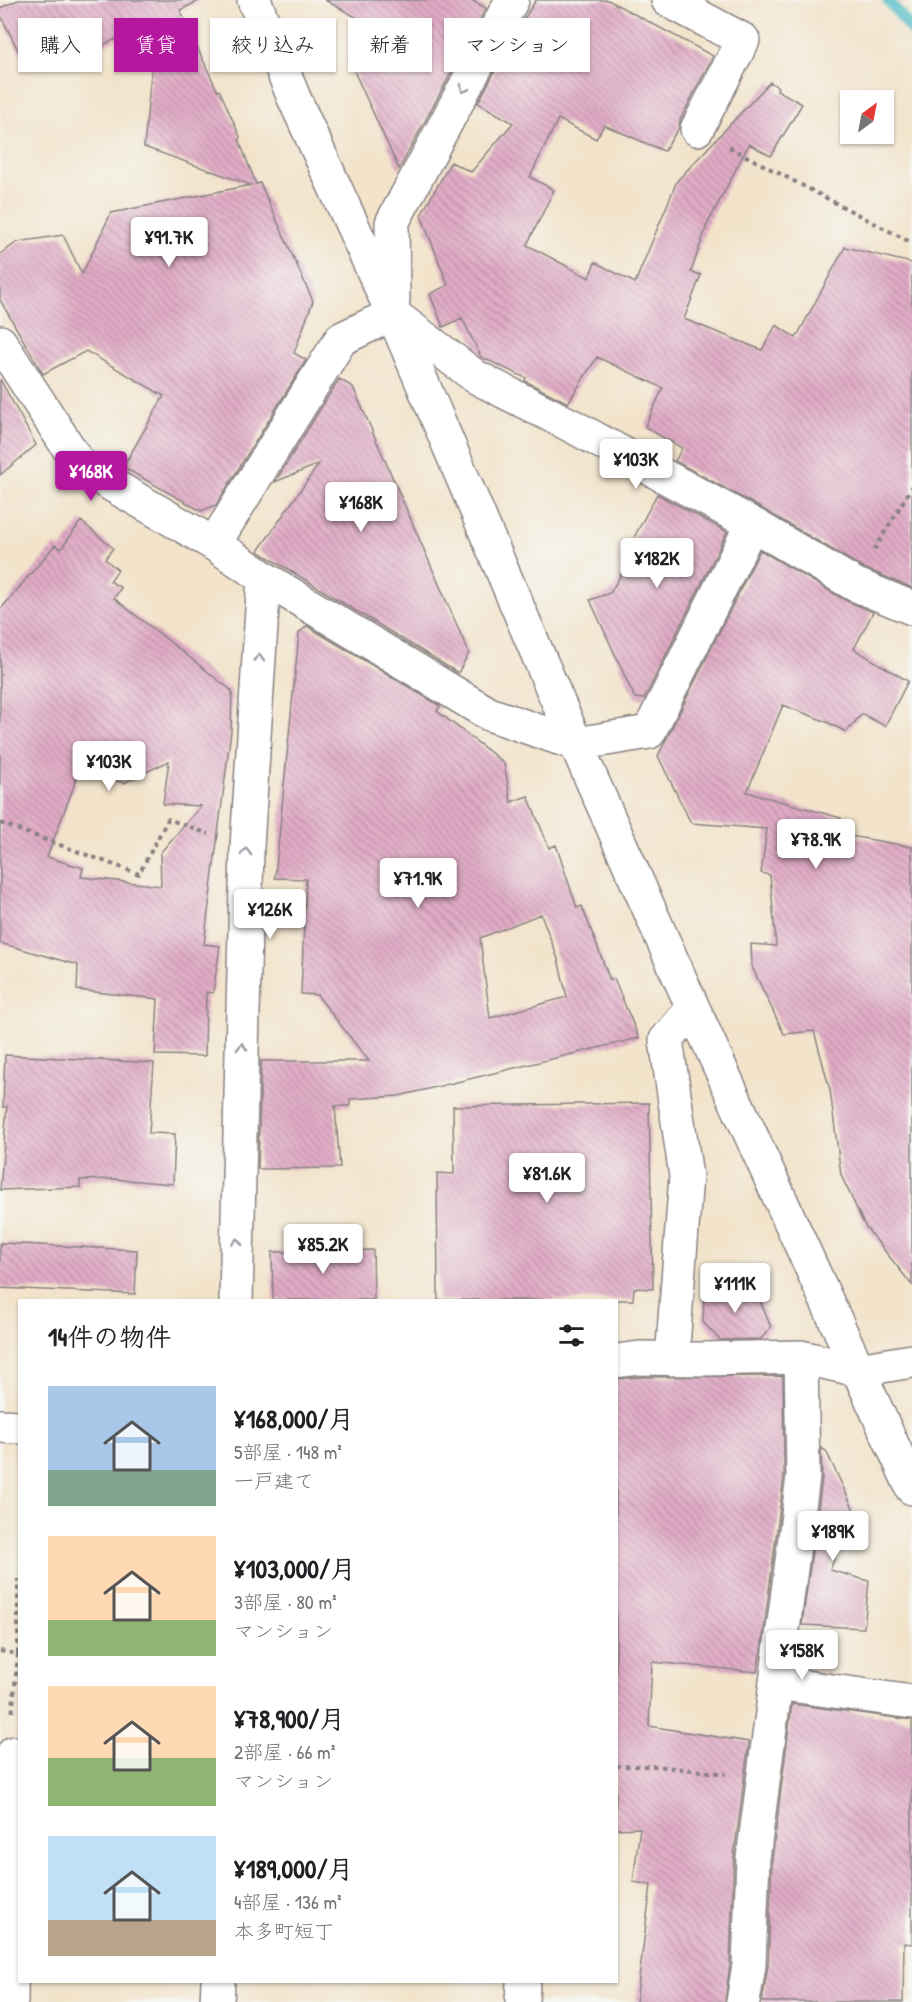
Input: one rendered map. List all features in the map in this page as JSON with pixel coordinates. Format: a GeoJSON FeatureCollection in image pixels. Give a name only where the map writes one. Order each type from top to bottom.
{"type":"FeatureCollection","features":[{"type":"Feature","properties":{"kind":"street"},"geometry":{"type":"LineString","coordinates":[[254,0],[294,98],[393,314],[576,744],[693,1008],[912,1488]]}},
{"type":"Feature","properties":{"kind":"street"},"geometry":{"type":"LineString","coordinates":[[393,314],[392,223],[512,0]]}},
{"type":"Feature","properties":{"kind":"street"},"geometry":{"type":"LineString","coordinates":[[668,0],[743,40],[697,129]]}},
{"type":"Feature","properties":{"kind":"street"},"geometry":{"type":"LineString","coordinates":[[393,314],[476,377],[574,427],[752,524],[854,584],[912,608]]}},
{"type":"Feature","properties":{"kind":"street"},"geometry":{"type":"LineString","coordinates":[[214,544],[341,339],[393,314]]}},
{"type":"Feature","properties":{"kind":"street"},"geometry":{"type":"LineString","coordinates":[[0,342],[81,466],[214,544],[264,578],[489,714],[576,744],[649,732],[752,524]]}},
{"type":"Feature","properties":{"kind":"street"},"geometry":{"type":"LineString","coordinates":[[236,1299],[246,847],[264,578]]}},
{"type":"Feature","properties":{"kind":"street"},"geometry":{"type":"LineString","coordinates":[[672,1359],[686,1176],[666,1040],[693,1008]]}},
{"type":"Feature","properties":{"kind":"street"},"geometry":{"type":"LineString","coordinates":[[743,2002],[749,1965],[753,1858],[803,1477],[801,1357]]}},
{"type":"Feature","properties":{"kind":"street"},"geometry":{"type":"LineString","coordinates":[[618,1361],[640,1358],[801,1357],[858,1370],[912,1361]]}},
{"type":"Feature","properties":{"kind":"street"},"geometry":{"type":"LineString","coordinates":[[0,1426],[18,1427]]}},
{"type":"Feature","properties":{"kind":"street"},"geometry":{"type":"LineString","coordinates":[[776,1683],[912,1702]]}},
{"type":"Feature","properties":{"kind":"street"},"geometry":{"type":"LineString","coordinates":[[11,2002],[14,1753]]}},
{"type":"Feature","properties":{"kind":"street"},"geometry":{"type":"LineString","coordinates":[[217,2002],[218,1983]]}},
{"type":"Feature","properties":{"kind":"street"},"geometry":{"type":"LineString","coordinates":[[522,2002],[523,1983]]}},
{"type":"Feature","properties":{"kind":"path"},"geometry":{"type":"LineString","coordinates":[[697,129],[912,243]]}},
{"type":"Feature","properties":{"kind":"path"},"geometry":{"type":"LineString","coordinates":[[854,584],[912,487]]}},
{"type":"Feature","properties":{"kind":"path"},"geometry":{"type":"LineString","coordinates":[[0,823],[139,874],[168,819],[246,847]]}},
{"type":"Feature","properties":{"kind":"path"},"geometry":{"type":"LineString","coordinates":[[14,1753],[12,1707],[18,1654],[18,1579]]}},
{"type":"Feature","properties":{"kind":"path"},"geometry":{"type":"LineString","coordinates":[[0,1651],[18,1654]]}},
{"type":"Feature","properties":{"kind":"path"},"geometry":{"type":"LineString","coordinates":[[12,1707],[18,1707]]}},
{"type":"Feature","properties":{"kind":"path"},"geometry":{"type":"LineString","coordinates":[[618,1766],[657,1766],[764,1778]]}},
{"type":"Feature","properties":{"kind":"building"},"geometry":{"type":"Polygon","coordinates":[[[18,0],[201,0],[180,10],[184,18],[114,18],[114,40],[102,45],[102,18],[18,18],[18,50],[0,14],[0,8],[18,0]]]}},
{"type":"Feature","properties":{"kind":"building"},"geometry":{"type":"Polygon","coordinates":[[[325,0],[472,0],[486,8],[481,18],[444,18],[444,72],[451,72],[399,169],[355,72],[432,72],[432,18],[358,18],[325,0]]]}},
{"type":"Feature","properties":{"kind":"building"},"geometry":{"type":"Polygon","coordinates":[[[536,0],[608,0],[713,56],[680,120],[679,128],[664,151],[604,125],[596,139],[558,119],[530,177],[554,190],[527,245],[589,278],[595,262],[635,283],[677,181],[770,82],[778,87],[777,90],[802,104],[771,156],[749,144],[707,225],[691,272],[701,275],[684,319],[762,350],[776,325],[796,338],[845,247],[912,263],[912,588],[862,567],[675,461],[682,448],[645,427],[663,388],[597,357],[568,403],[525,381],[526,378],[481,357],[462,318],[443,327],[430,294],[448,285],[421,215],[451,162],[471,172],[513,123],[478,103],[495,72],[590,72],[590,18],[524,18],[536,0]]]}},
{"type":"Feature","properties":{"kind":"building"},"geometry":{"type":"Polygon","coordinates":[[[198,49],[240,137],[239,140],[256,184],[260,183],[313,301],[294,353],[306,360],[216,505],[201,511],[123,467],[164,396],[86,351],[43,374],[0,300],[0,254],[18,242],[63,235],[82,274],[111,213],[251,185],[144,147],[151,72],[198,72],[198,49]]]}},
{"type":"Feature","properties":{"kind":"building"},"geometry":{"type":"Polygon","coordinates":[[[0,379],[36,445],[0,475],[0,379]]]}},
{"type":"Feature","properties":{"kind":"building"},"geometry":{"type":"Polygon","coordinates":[[[339,379],[353,387],[469,653],[458,673],[258,551],[319,464],[275,482],[339,379]]]}},
{"type":"Feature","properties":{"kind":"building"},"geometry":{"type":"Polygon","coordinates":[[[657,494],[727,532],[644,699],[635,698],[590,600],[610,593],[634,554],[628,549],[657,494]]]}},
{"type":"Feature","properties":{"kind":"building"},"geometry":{"type":"Polygon","coordinates":[[[81,521],[113,548],[105,559],[118,570],[110,581],[121,588],[114,598],[232,691],[231,731],[204,944],[220,946],[213,993],[206,992],[205,1056],[155,1055],[158,999],[77,990],[78,965],[0,943],[0,610],[55,545],[61,549],[81,521]],[[169,761],[124,783],[80,770],[47,857],[83,868],[81,877],[161,886],[160,853],[201,806],[163,804],[169,761]]]}},
{"type":"Feature","properties":{"kind":"building"},"geometry":{"type":"Polygon","coordinates":[[[760,550],[845,600],[873,612],[854,649],[908,681],[885,726],[862,714],[846,732],[783,705],[747,792],[841,818],[839,834],[912,847],[912,1285],[865,1226],[841,1175],[830,1090],[814,1031],[784,1034],[752,967],[751,944],[776,946],[770,875],[761,873],[767,829],[691,823],[658,756],[760,550]]]}},
{"type":"Feature","properties":{"kind":"building"},"geometry":{"type":"Polygon","coordinates":[[[307,626],[440,706],[437,711],[504,763],[511,802],[528,796],[549,848],[556,845],[577,908],[582,906],[610,980],[614,979],[639,1038],[399,1096],[350,1099],[350,1106],[335,1106],[340,1168],[258,1169],[261,1061],[369,1061],[317,995],[301,994],[306,879],[275,878],[299,633],[307,626]],[[541,914],[480,938],[490,1018],[567,997],[558,959],[541,914]]]}},
{"type":"Feature","properties":{"kind":"building"},"geometry":{"type":"Polygon","coordinates":[[[5,1055],[154,1063],[149,1133],[175,1134],[173,1184],[115,1179],[80,1180],[80,1187],[0,1190],[7,1107],[3,1107],[5,1055]]]}},
{"type":"Feature","properties":{"kind":"building"},"geometry":{"type":"Polygon","coordinates":[[[649,1103],[653,1289],[634,1288],[633,1300],[438,1299],[437,1173],[454,1174],[453,1106],[649,1103]]]}},
{"type":"Feature","properties":{"kind":"building"},"geometry":{"type":"Polygon","coordinates":[[[0,1243],[137,1250],[135,1294],[0,1288],[0,1243]]]}},
{"type":"Feature","properties":{"kind":"building"},"geometry":{"type":"Polygon","coordinates":[[[373,1250],[374,1299],[273,1299],[272,1252],[373,1250]]]}},
{"type":"Feature","properties":{"kind":"building"},"geometry":{"type":"Polygon","coordinates":[[[752,1282],[771,1327],[761,1339],[720,1340],[703,1322],[704,1294],[725,1285],[731,1293],[752,1282]]]}},
{"type":"Feature","properties":{"kind":"building"},"geometry":{"type":"Polygon","coordinates":[[[783,1376],[784,1476],[757,1672],[652,1662],[649,1726],[749,1742],[734,1856],[730,1963],[725,2002],[636,2002],[651,1885],[633,1882],[640,1828],[618,1829],[618,1379],[783,1376]]]}},
{"type":"Feature","properties":{"kind":"building"},"geometry":{"type":"Polygon","coordinates":[[[821,1448],[826,1451],[854,1510],[830,1570],[869,1581],[864,1628],[802,1625],[822,1479],[821,1448]]]}},
{"type":"Feature","properties":{"kind":"building"},"geometry":{"type":"Polygon","coordinates":[[[792,1704],[912,1720],[912,1944],[904,1943],[903,2002],[762,2002],[768,1966],[772,1860],[792,1704]]]}},
{"type":"Feature","properties":{"kind":"waterway"},"geometry":{"type":"LineString","coordinates":[[888,0],[912,30]]}}]}
